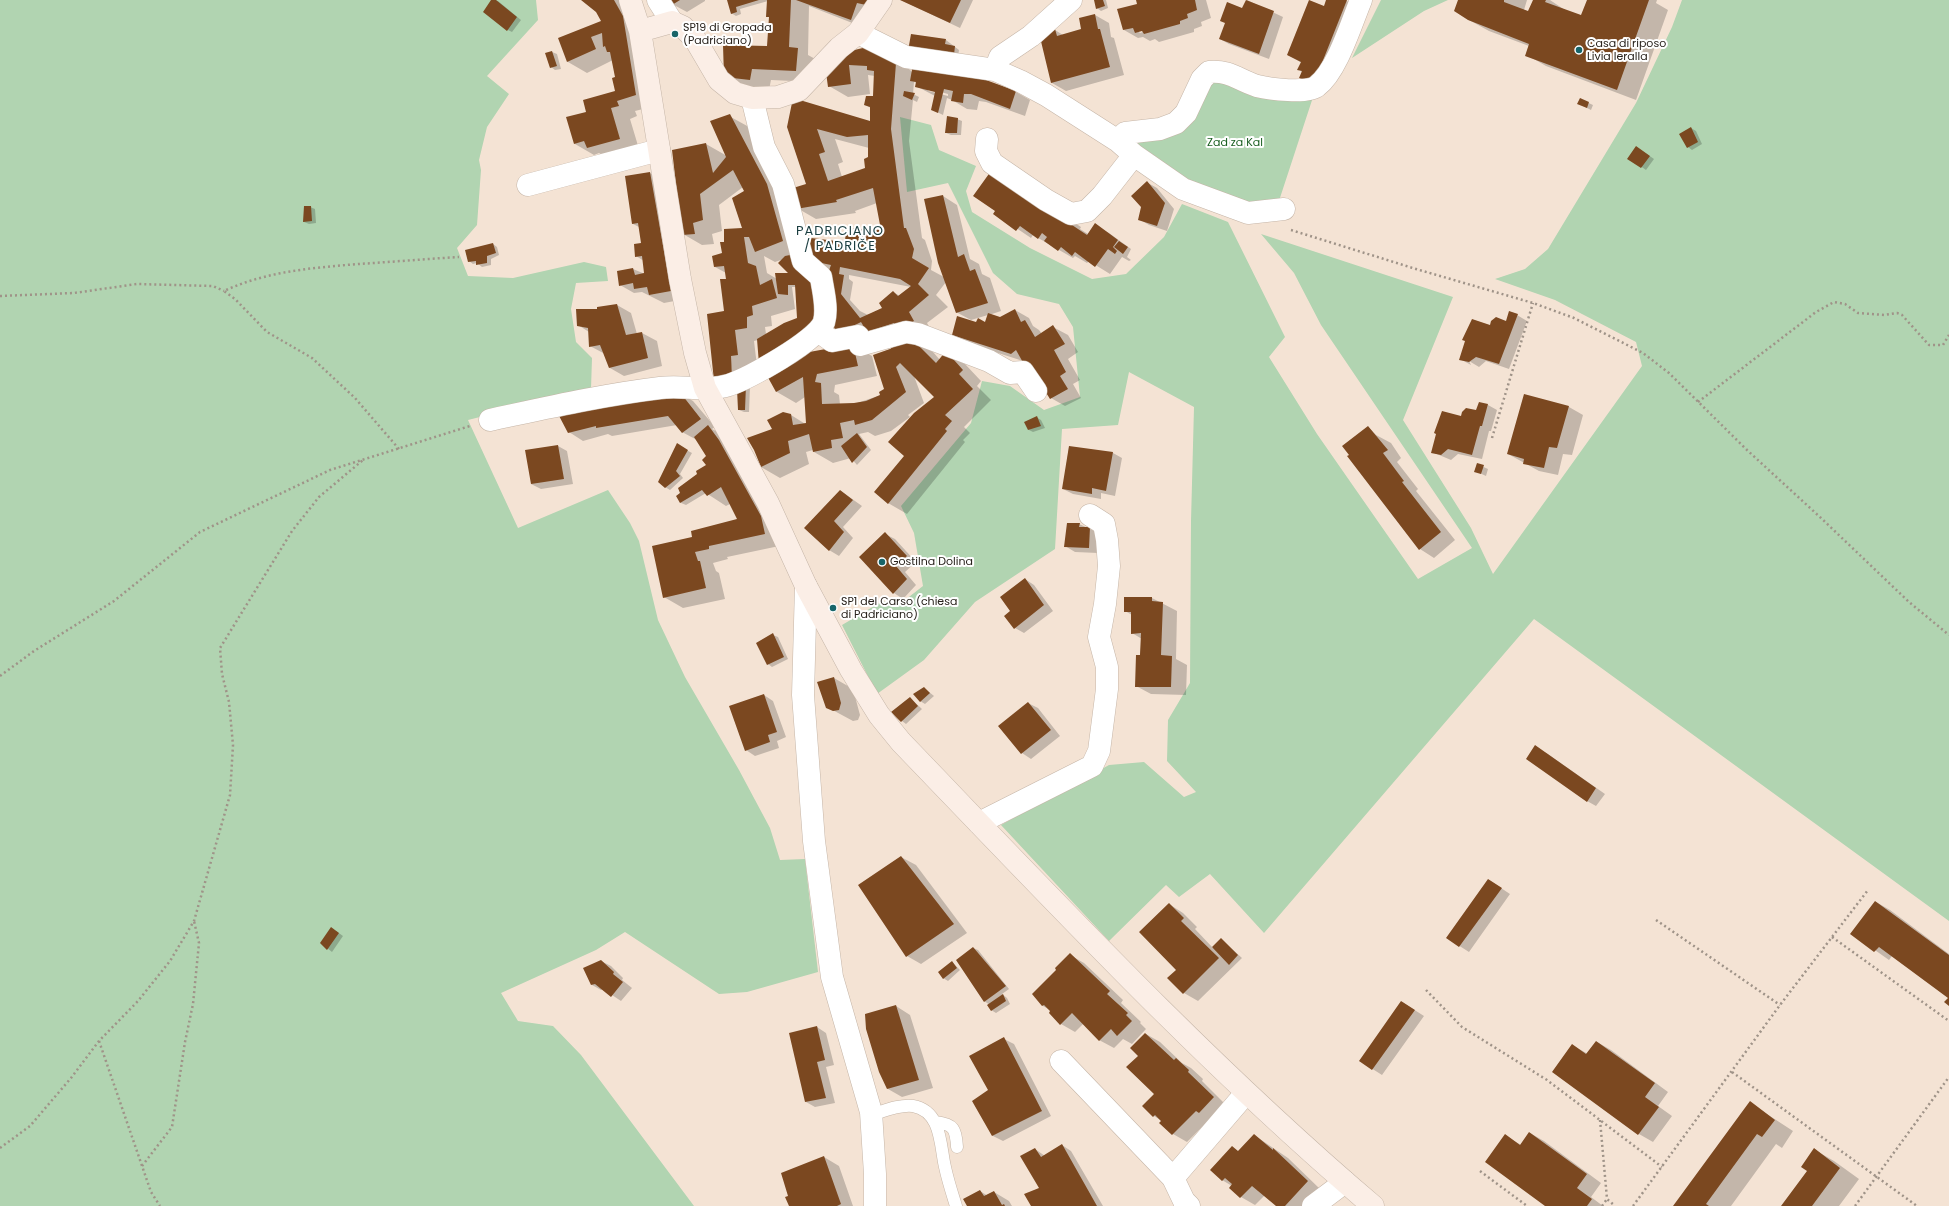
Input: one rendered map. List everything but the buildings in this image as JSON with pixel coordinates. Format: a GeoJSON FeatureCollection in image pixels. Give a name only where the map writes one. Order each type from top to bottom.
{"type":"FeatureCollection","features":[{"type":"Feature","properties":{"kind":"main road"},"geometry":{"type":"LineString","coordinates":[[630,0],[640,31],[688,319],[705,388],[768,503],[806,586],[851,670],[879,715],[901,742],[1156,1007],[1246,1093],[1373,1206]]}},
{"type":"Feature","properties":{"kind":"main road"},"geometry":{"type":"LineString","coordinates":[[640,31],[672,22],[683,27],[695,39],[719,80],[735,93],[752,98],[778,97],[799,90],[839,48],[858,33],[881,0]]}},
{"type":"Feature","properties":{"kind":"street"},"geometry":{"type":"LineString","coordinates":[[658,0],[672,22]]}},
{"type":"Feature","properties":{"kind":"street"},"geometry":{"type":"LineString","coordinates":[[995,70],[1000,58],[1031,36],[1071,0]]}},
{"type":"Feature","properties":{"kind":"street"},"geometry":{"type":"LineString","coordinates":[[1118,141],[1126,133],[1160,129],[1176,123],[1186,113],[1202,79],[1209,72],[1222,71],[1271,90],[1316,88],[1325,78],[1339,53],[1361,0]]}},
{"type":"Feature","properties":{"kind":"street"},"geometry":{"type":"LineString","coordinates":[[858,33],[906,57],[995,70],[1046,94],[1118,141],[1134,155],[1183,189],[1248,213],[1284,209]]}},
{"type":"Feature","properties":{"kind":"street"},"geometry":{"type":"LineString","coordinates":[[490,420],[612,394],[662,388],[705,388],[728,385],[751,374],[807,341],[818,331],[824,322],[826,309],[821,277],[803,260],[783,184],[764,147],[752,98]]}},
{"type":"Feature","properties":{"kind":"street"},"geometry":{"type":"LineString","coordinates":[[987,139],[986,151],[992,163],[1046,200],[1071,214],[1086,211],[1102,196],[1134,155]]}},
{"type":"Feature","properties":{"kind":"street"},"geometry":{"type":"LineString","coordinates":[[528,185],[659,150]]}},
{"type":"Feature","properties":{"kind":"street"},"geometry":{"type":"LineString","coordinates":[[818,331],[832,341],[858,336],[860,345],[906,332],[918,334],[989,361],[1010,373],[1023,372],[1036,391]]}},
{"type":"Feature","properties":{"kind":"street"},"geometry":{"type":"LineString","coordinates":[[979,823],[1092,766],[1099,751],[1107,689],[1107,667],[1098,637],[1105,604],[1108,566],[1107,540],[1104,524],[1090,515]]}},
{"type":"Feature","properties":{"kind":"street"},"geometry":{"type":"LineString","coordinates":[[806,586],[803,695],[804,729],[814,841],[832,977],[871,1115],[876,1174],[875,1206]]}},
{"type":"Feature","properties":{"kind":"street"},"geometry":{"type":"LineString","coordinates":[[1061,1061],[1173,1178],[1184,1201],[1189,1206]]}},
{"type":"Feature","properties":{"kind":"street"},"geometry":{"type":"LineString","coordinates":[[1173,1178],[1246,1093]]}},
{"type":"Feature","properties":{"kind":"street"},"geometry":{"type":"LineString","coordinates":[[1313,1206],[1345,1182]]}},
{"type":"Feature","properties":{"kind":"lane"},"geometry":{"type":"LineString","coordinates":[[871,1115],[903,1106],[920,1108],[929,1114],[935,1122],[948,1183],[956,1206]]}},
{"type":"Feature","properties":{"kind":"lane"},"geometry":{"type":"LineString","coordinates":[[935,1122],[944,1123],[951,1126],[955,1131],[957,1147]]}},
{"type":"Feature","properties":{"kind":"path"},"geometry":{"type":"LineString","coordinates":[[1291,230],[1416,269],[1533,303],[1574,318],[1643,353],[1669,373],[1747,450],[1909,602],[1949,635]]}},
{"type":"Feature","properties":{"kind":"path"},"geometry":{"type":"LineString","coordinates":[[224,291],[242,283],[270,274],[313,268],[459,257]]}},
{"type":"Feature","properties":{"kind":"path"},"geometry":{"type":"LineString","coordinates":[[0,296],[74,293],[137,284],[213,286],[224,291],[235,299],[267,332],[312,358],[355,398],[399,449]]}},
{"type":"Feature","properties":{"kind":"path"},"geometry":{"type":"LineString","coordinates":[[1698,402],[1816,312],[1834,302],[1845,304],[1858,313],[1884,315],[1897,313],[1902,315],[1929,345],[1943,345],[1949,335]]}},
{"type":"Feature","properties":{"kind":"path"},"geometry":{"type":"LineString","coordinates":[[1492,438],[1533,303]]}},
{"type":"Feature","properties":{"kind":"path"},"geometry":{"type":"LineString","coordinates":[[0,676],[34,651],[114,601],[200,532],[330,470],[490,420]]}},
{"type":"Feature","properties":{"kind":"path"},"geometry":{"type":"LineString","coordinates":[[0,1148],[30,1126],[71,1078],[99,1041],[138,1001],[170,961],[194,920],[230,795],[232,745],[228,702],[222,674],[220,648],[292,530],[319,497],[363,460]]}},
{"type":"Feature","properties":{"kind":"path"},"geometry":{"type":"LineString","coordinates":[[1633,1206],[1780,1005],[1868,890]]}},
{"type":"Feature","properties":{"kind":"path"},"geometry":{"type":"LineString","coordinates":[[142,1166],[172,1127],[185,1042],[193,1004],[199,943],[194,920]]}},
{"type":"Feature","properties":{"kind":"path"},"geometry":{"type":"LineString","coordinates":[[1656,920],[1780,1005]]}},
{"type":"Feature","properties":{"kind":"path"},"geometry":{"type":"LineString","coordinates":[[1832,937],[1949,1021]]}},
{"type":"Feature","properties":{"kind":"path"},"geometry":{"type":"LineString","coordinates":[[1426,990],[1462,1027],[1547,1080],[1662,1167]]}},
{"type":"Feature","properties":{"kind":"path"},"geometry":{"type":"LineString","coordinates":[[99,1041],[151,1192],[160,1206]]}},
{"type":"Feature","properties":{"kind":"path"},"geometry":{"type":"LineString","coordinates":[[1732,1072],[1917,1206]]}},
{"type":"Feature","properties":{"kind":"path"},"geometry":{"type":"LineString","coordinates":[[1855,1206],[1949,1077]]}},
{"type":"Feature","properties":{"kind":"path"},"geometry":{"type":"LineString","coordinates":[[1600,1120],[1607,1199],[1602,1206]]}},
{"type":"Feature","properties":{"kind":"path"},"geometry":{"type":"LineString","coordinates":[[1480,1171],[1527,1206]]}},
{"type":"Feature","properties":{"kind":"path"},"geometry":{"type":"LineString","coordinates":[[1607,1199],[1615,1206]]}},
{"type":"Feature","properties":{"kind":"green space"},"geometry":{"type":"Polygon","coordinates":[[[0,0],[536,0],[538,20],[487,76],[509,94],[487,127],[479,160],[481,170],[477,225],[457,248],[468,276],[513,278],[584,262],[606,267],[608,281],[576,283],[571,309],[576,342],[592,358],[591,389],[468,420],[518,528],[608,490],[630,523],[639,541],[658,620],[685,677],[739,770],[770,828],[780,860],[805,859],[818,972],[747,992],[719,994],[625,932],[596,950],[501,993],[518,1021],[553,1026],[581,1055],[694,1206],[0,1206],[0,0]]]}},
{"type":"Feature","properties":{"kind":"green space"},"geometry":{"type":"Polygon","coordinates":[[[1381,0],[1448,0],[1424,11],[1352,58],[1381,0]]]}},
{"type":"Feature","properties":{"kind":"green space"},"geometry":{"type":"Polygon","coordinates":[[[1682,0],[1949,0],[1949,921],[1534,619],[1264,933],[1210,874],[1179,897],[1166,885],[1109,941],[1001,825],[1109,765],[1144,762],[1184,797],[1196,792],[1167,761],[1168,720],[1190,683],[1191,521],[1194,407],[1129,372],[1118,425],[1062,429],[1055,549],[975,602],[924,660],[877,694],[842,625],[881,602],[905,600],[923,586],[914,533],[901,506],[971,423],[982,381],[1010,386],[1044,410],[1080,397],[1073,327],[1059,304],[1017,294],[993,273],[948,183],[907,192],[900,117],[931,125],[939,150],[976,166],[966,191],[972,212],[1030,248],[1092,279],[1126,274],[1164,237],[1182,204],[1228,222],[1285,337],[1269,357],[1317,434],[1418,579],[1472,548],[1321,325],[1294,273],[1261,234],[1453,297],[1403,420],[1471,528],[1493,574],[1642,366],[1636,342],[1555,300],[1495,279],[1525,269],[1548,249],[1636,103],[1672,27],[1682,0]]]}},
{"type":"Feature","properties":{"kind":"green space","name":"Zad za Kal"},"geometry":{"type":"Polygon","coordinates":[[[1209,72],[1316,88],[1276,210],[1183,189],[1125,133],[1160,129],[1209,72]]]}},
{"type":"Feature","properties":{"kind":"place","name":"SP19 di Gropada (Padriciano)"},"geometry":{"type":"Point","coordinates":[675,34]}},
{"type":"Feature","properties":{"kind":"place","name":"Casa di riposo Livia Ieralla"},"geometry":{"type":"Point","coordinates":[1579,50]}},
{"type":"Feature","properties":{"kind":"place","name":"Gostilna Dolina"},"geometry":{"type":"Point","coordinates":[882,562]}},
{"type":"Feature","properties":{"kind":"place","name":"SP1 del Carso (chiesa di Padriciano)"},"geometry":{"type":"Point","coordinates":[833,608]}},
{"type":"Feature","properties":{"kind":"district","name":"PADRICIANO / PADRIČE"},"geometry":{"type":"Point","coordinates":[840,240]}}]}
